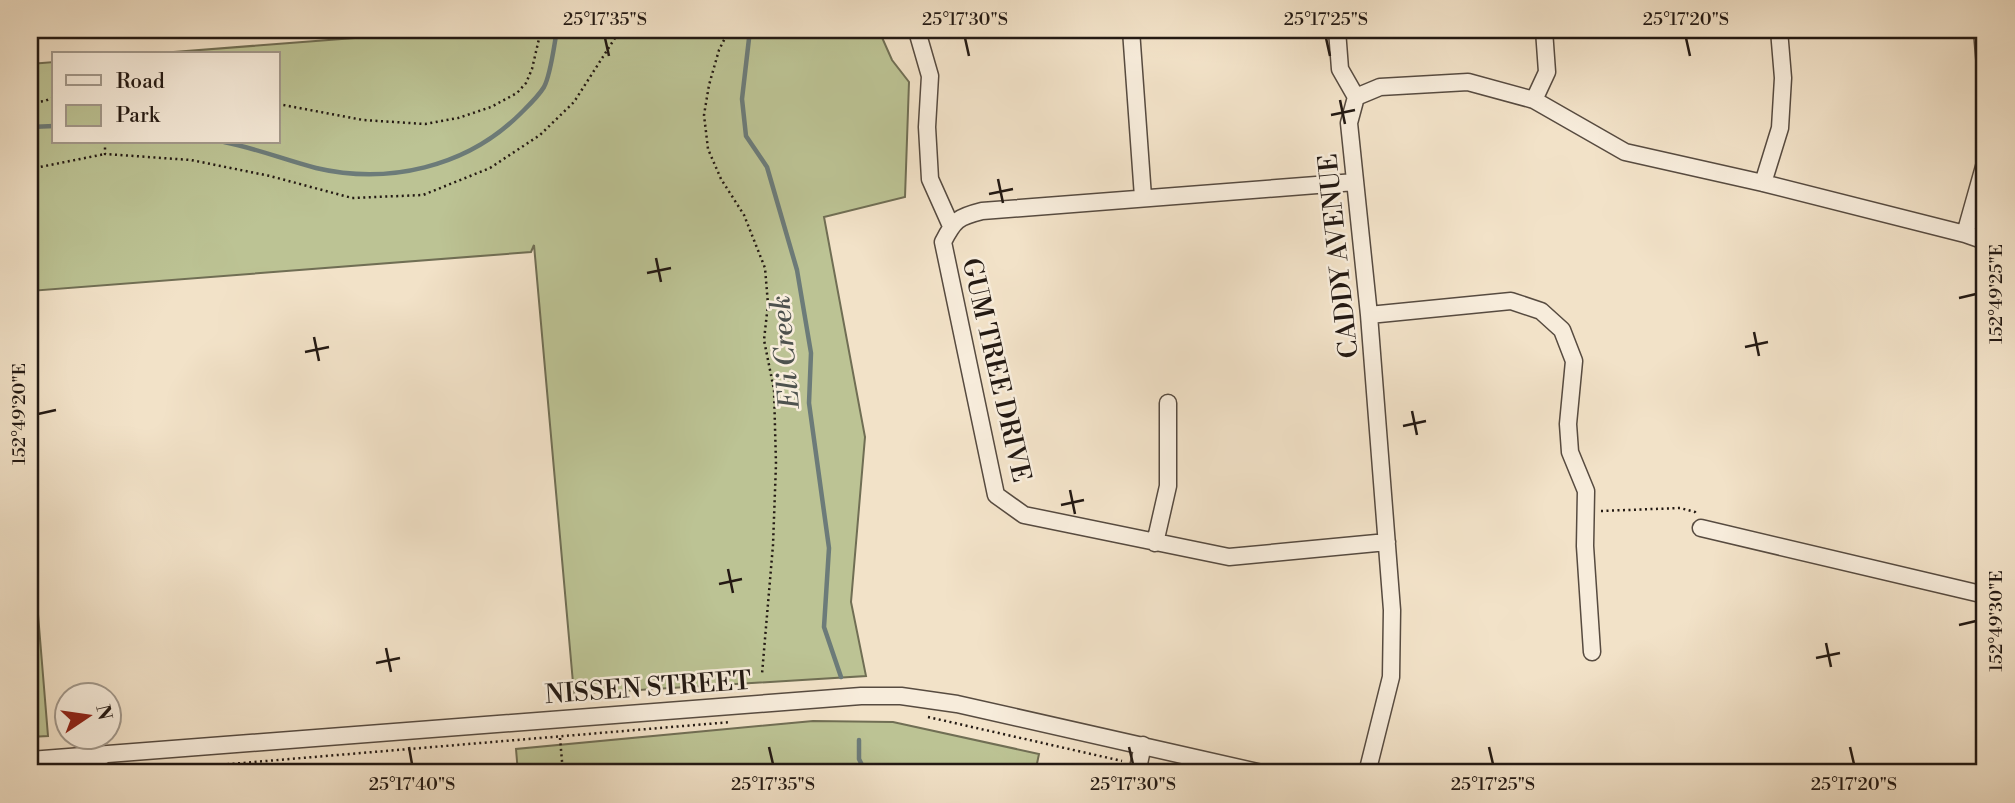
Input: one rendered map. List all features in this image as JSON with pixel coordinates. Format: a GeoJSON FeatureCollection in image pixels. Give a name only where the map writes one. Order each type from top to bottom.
{"type":"FeatureCollection","features":[{"type":"Feature","properties":{"kind":"street"},"geometry":{"type":"LineString","coordinates":[[1131,30],[1143,197]]}},
{"type":"Feature","properties":{"kind":"street"},"geometry":{"type":"LineString","coordinates":[[1337,30],[1340,69],[1356,97],[1380,87],[1468,82],[1534,100],[1625,152],[1763,183],[1985,241]]}},
{"type":"Feature","properties":{"kind":"street"},"geometry":{"type":"LineString","coordinates":[[1534,100],[1547,72],[1544,30]]}},
{"type":"Feature","properties":{"kind":"street"},"geometry":{"type":"LineString","coordinates":[[1763,183],[1780,128],[1783,78],[1779,30]]}},
{"type":"Feature","properties":{"kind":"street"},"geometry":{"type":"LineString","coordinates":[[1982,30],[1985,66]]}},
{"type":"Feature","properties":{"kind":"street"},"geometry":{"type":"LineString","coordinates":[[917,31],[930,76],[927,127],[930,179],[951,226]]}},
{"type":"Feature","properties":{"kind":"street","name":"CADDY AVENUE"},"geometry":{"type":"LineString","coordinates":[[1356,97],[1349,123],[1369,315],[1392,610],[1391,677],[1367,773]]}},
{"type":"Feature","properties":{"kind":"street"},"geometry":{"type":"LineString","coordinates":[[1965,234],[1985,163]]}},
{"type":"Feature","properties":{"kind":"street","name":"GUM TREE DRIVE"},"geometry":{"type":"LineString","coordinates":[[1355,182],[982,211],[960,216],[943,242],[996,495],[1024,515],[1229,557],[1387,542]]}},
{"type":"Feature","properties":{"kind":"street"},"geometry":{"type":"LineString","coordinates":[[1369,315],[1511,301],[1541,311],[1562,330],[1574,361],[1568,424],[1570,452],[1586,492],[1585,546],[1592,652]]}},
{"type":"Feature","properties":{"kind":"street"},"geometry":{"type":"LineString","coordinates":[[1155,543],[1168,486],[1168,404]]}},
{"type":"Feature","properties":{"kind":"street"},"geometry":{"type":"LineString","coordinates":[[1701,528],[1985,596]]}},
{"type":"Feature","properties":{"kind":"street","name":"NISSEN STREET"},"geometry":{"type":"LineString","coordinates":[[30,760],[861,695],[901,696],[957,704],[1262,773]]}},
{"type":"Feature","properties":{"kind":"street"},"geometry":{"type":"LineString","coordinates":[[1138,769],[1143,745]]}},
{"type":"Feature","properties":{"kind":"street"},"geometry":{"type":"LineString","coordinates":[[99,755],[100,773]]}},
{"type":"Feature","properties":{"kind":"path"},"geometry":{"type":"LineString","coordinates":[[280,104],[363,120],[425,124],[458,118],[491,107],[517,93],[526,83],[532,69],[541,30]]}},
{"type":"Feature","properties":{"kind":"path"},"geometry":{"type":"LineString","coordinates":[[30,169],[105,154],[191,160],[270,176],[352,198],[423,195],[490,168],[540,135],[574,102],[615,38],[656,30]]}},
{"type":"Feature","properties":{"kind":"path"},"geometry":{"type":"LineString","coordinates":[[729,30],[719,50],[704,115],[708,149],[721,179],[744,215],[765,268],[768,304],[764,340],[774,390],[776,464],[773,545],[762,674]]}},
{"type":"Feature","properties":{"kind":"path"},"geometry":{"type":"LineString","coordinates":[[30,103],[52,98]]}},
{"type":"Feature","properties":{"kind":"path"},"geometry":{"type":"LineString","coordinates":[[105,144],[105,154]]}},
{"type":"Feature","properties":{"kind":"path"},"geometry":{"type":"LineString","coordinates":[[1586,512],[1680,508],[1695,512],[1701,528]]}},
{"type":"Feature","properties":{"kind":"path"},"geometry":{"type":"LineString","coordinates":[[923,715],[1138,769],[1173,773]]}},
{"type":"Feature","properties":{"kind":"path"},"geometry":{"type":"LineString","coordinates":[[123,773],[728,724],[737,720]]}},
{"type":"Feature","properties":{"kind":"path"},"geometry":{"type":"LineString","coordinates":[[560,737],[563,773]]}},
{"type":"Feature","properties":{"kind":"green space"},"geometry":{"type":"Polygon","coordinates":[[[406,30],[881,30],[892,60],[909,82],[905,197],[824,217],[865,437],[851,602],[866,676],[574,694],[534,245],[531,252],[30,291],[30,64],[52,62],[52,144],[280,144],[280,52],[174,52],[406,34],[406,30]]]}},
{"type":"Feature","properties":{"kind":"green space"},"geometry":{"type":"Polygon","coordinates":[[[30,517],[48,736],[30,737],[30,517]]]}},
{"type":"Feature","properties":{"kind":"green space"},"geometry":{"type":"Polygon","coordinates":[[[813,721],[893,722],[1039,754],[1035,773],[518,773],[516,749],[813,721]]]}},
{"type":"Feature","properties":{"kind":"waterway"},"geometry":{"type":"LineString","coordinates":[[233,144],[343,173],[398,172],[450,159],[475,148],[498,133],[539,94],[549,75],[557,30]]}},
{"type":"Feature","properties":{"kind":"waterway","name":"Eli Creek"},"geometry":{"type":"LineString","coordinates":[[750,30],[742,99],[746,136],[767,167],[797,270],[811,353],[809,403],[829,548],[824,627],[841,677]]}},
{"type":"Feature","properties":{"kind":"waterway"},"geometry":{"type":"LineString","coordinates":[[30,127],[52,126]]}},
{"type":"Feature","properties":{"kind":"waterway","name":"Eli Creek"},"geometry":{"type":"LineString","coordinates":[[859,740],[859,759],[866,773]]}}]}
